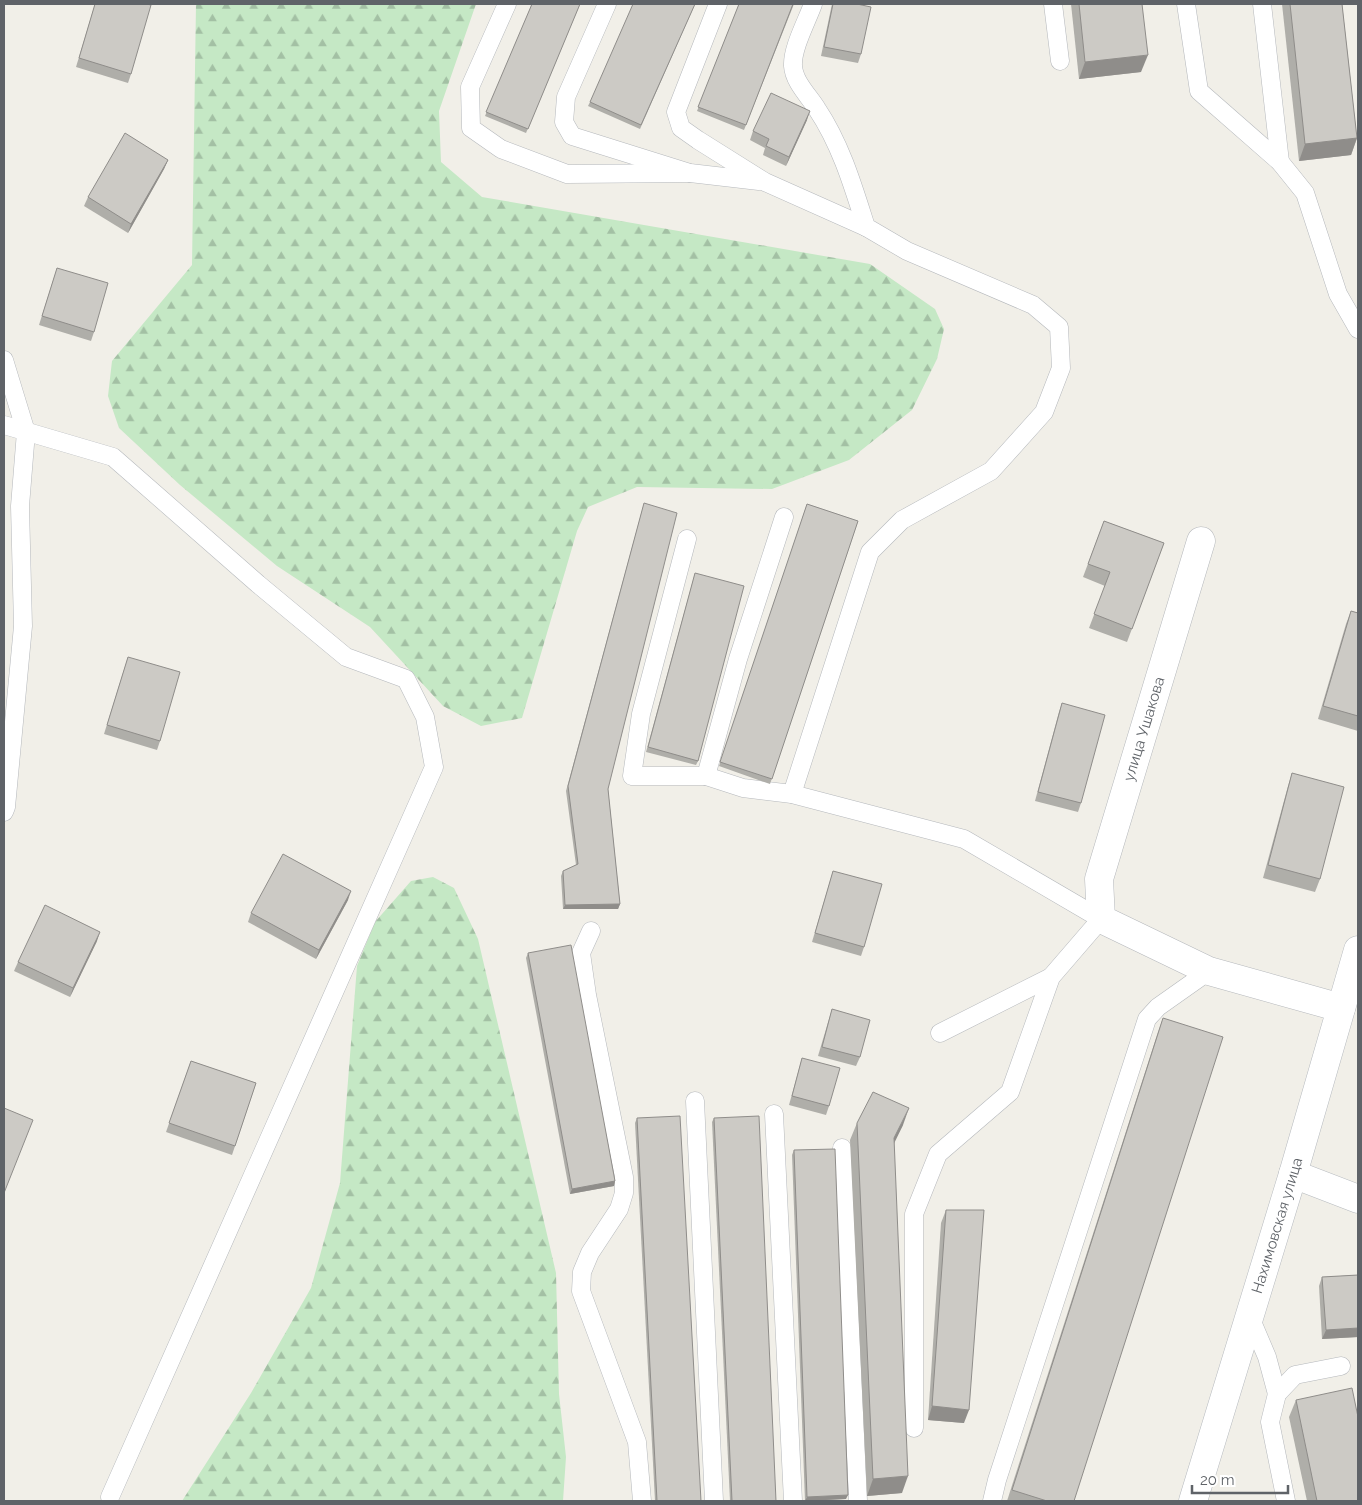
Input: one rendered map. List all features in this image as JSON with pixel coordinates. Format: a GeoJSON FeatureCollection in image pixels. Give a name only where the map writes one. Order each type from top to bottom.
{"type":"FeatureCollection","features":[{"type":"Feature","properties":{"kind":"street","name":"улица Ушакова"},"geometry":{"type":"LineString","coordinates":[[1101,919],[1099,879],[1201,541]]}},
{"type":"Feature","properties":{"kind":"street"},"geometry":{"type":"LineString","coordinates":[[1101,919],[1209,971],[1341,1008]]}},
{"type":"Feature","properties":{"kind":"street","name":"Нахимовская улица"},"geometry":{"type":"LineString","coordinates":[[1193,1501],[1294,1174],[1358,950]]}},
{"type":"Feature","properties":{"kind":"street"},"geometry":{"type":"LineString","coordinates":[[1294,1174],[1358,1199]]}},
{"type":"Feature","properties":{"kind":"lane"},"geometry":{"type":"LineString","coordinates":[[508,4],[470,87],[471,128],[501,149],[567,174],[690,173],[765,182]]}},
{"type":"Feature","properties":{"kind":"lane"},"geometry":{"type":"LineString","coordinates":[[607,4],[566,97],[564,122],[572,136],[690,173]]}},
{"type":"Feature","properties":{"kind":"lane"},"geometry":{"type":"LineString","coordinates":[[718,4],[676,112],[681,128],[765,182],[866,227],[907,251],[1033,305],[1059,327],[1061,368],[1044,412],[991,471],[902,520],[870,552],[792,794]]}},
{"type":"Feature","properties":{"kind":"lane"},"geometry":{"type":"LineString","coordinates":[[813,4],[795,50],[793,66],[797,80],[818,111],[844,159],[866,227]]}},
{"type":"Feature","properties":{"kind":"lane"},"geometry":{"type":"LineString","coordinates":[[1053,4],[1060,61]]}},
{"type":"Feature","properties":{"kind":"lane"},"geometry":{"type":"LineString","coordinates":[[1186,4],[1199,91],[1280,162],[1305,193],[1338,294],[1358,328]]}},
{"type":"Feature","properties":{"kind":"lane"},"geometry":{"type":"LineString","coordinates":[[1262,4],[1280,162]]}},
{"type":"Feature","properties":{"kind":"lane"},"geometry":{"type":"LineString","coordinates":[[4,360],[26,432],[20,506],[23,626],[4,812]]}},
{"type":"Feature","properties":{"kind":"lane"},"geometry":{"type":"LineString","coordinates":[[4,425],[113,457],[258,584],[346,657],[406,679],[425,717],[434,767],[110,1497]]}},
{"type":"Feature","properties":{"kind":"lane"},"geometry":{"type":"LineString","coordinates":[[706,776],[738,659],[784,516]]}},
{"type":"Feature","properties":{"kind":"lane"},"geometry":{"type":"LineString","coordinates":[[687,539],[642,714],[632,776],[706,776],[743,788],[792,794],[964,839],[1101,919],[1051,977],[1010,1092],[938,1154],[914,1214],[914,1428]]}},
{"type":"Feature","properties":{"kind":"lane"},"geometry":{"type":"LineString","coordinates":[[591,931],[581,953],[587,995],[624,1178],[624,1193],[619,1209],[590,1253],[582,1272],[581,1291],[637,1442],[642,1501]]}},
{"type":"Feature","properties":{"kind":"lane"},"geometry":{"type":"LineString","coordinates":[[992,1501],[996,1480],[1147,1019],[1158,1007],[1209,971]]}},
{"type":"Feature","properties":{"kind":"lane"},"geometry":{"type":"LineString","coordinates":[[940,1033],[1051,977]]}},
{"type":"Feature","properties":{"kind":"lane"},"geometry":{"type":"LineString","coordinates":[[695,1101],[714,1501]]}},
{"type":"Feature","properties":{"kind":"lane"},"geometry":{"type":"LineString","coordinates":[[774,1114],[793,1501]]}},
{"type":"Feature","properties":{"kind":"lane"},"geometry":{"type":"LineString","coordinates":[[842,1148],[858,1501]]}},
{"type":"Feature","properties":{"kind":"lane"},"geometry":{"type":"LineString","coordinates":[[1250,1317],[1267,1357],[1277,1394],[1270,1422],[1286,1501]]}},
{"type":"Feature","properties":{"kind":"lane"},"geometry":{"type":"LineString","coordinates":[[1277,1394],[1295,1375],[1340,1366]]}},
{"type":"Feature","properties":{"kind":"green space"},"geometry":{"type":"Polygon","coordinates":[[[196,4],[476,4],[439,111],[441,162],[482,197],[870,264],[935,309],[944,329],[937,359],[912,410],[849,460],[772,489],[637,487],[588,507],[577,531],[522,718],[481,726],[443,706],[370,627],[277,566],[180,485],[119,428],[108,396],[112,361],[192,265],[196,4]]]}},
{"type":"Feature","properties":{"kind":"green space"},"geometry":{"type":"Polygon","coordinates":[[[433,877],[454,888],[478,939],[556,1273],[559,1394],[566,1457],[563,1501],[182,1501],[251,1393],[311,1288],[340,1183],[357,966],[375,922],[411,881],[433,877]]]}},
{"type":"Feature","properties":{"kind":"building"},"geometry":{"type":"Polygon","coordinates":[[[95,4],[151,5],[131,74],[79,58],[95,4]]]}},
{"type":"Feature","properties":{"kind":"building"},"geometry":{"type":"Polygon","coordinates":[[[532,4],[580,4],[528,129],[486,112],[532,4]]]}},
{"type":"Feature","properties":{"kind":"building"},"geometry":{"type":"Polygon","coordinates":[[[633,4],[695,4],[641,125],[590,102],[633,4]]]}},
{"type":"Feature","properties":{"kind":"building"},"geometry":{"type":"Polygon","coordinates":[[[739,4],[793,4],[746,125],[698,107],[739,4]]]}},
{"type":"Feature","properties":{"kind":"building"},"geometry":{"type":"Polygon","coordinates":[[[833,4],[857,4],[871,7],[861,54],[824,47],[833,4]]]}},
{"type":"Feature","properties":{"kind":"building"},"geometry":{"type":"Polygon","coordinates":[[[1079,4],[1142,4],[1148,55],[1085,62],[1079,4]]]}},
{"type":"Feature","properties":{"kind":"building"},"geometry":{"type":"Polygon","coordinates":[[[1290,4],[1342,4],[1357,138],[1305,144],[1290,4]]]}},
{"type":"Feature","properties":{"kind":"building"},"geometry":{"type":"Polygon","coordinates":[[[771,93],[810,111],[789,157],[766,146],[769,139],[753,131],[771,93]]]}},
{"type":"Feature","properties":{"kind":"building"},"geometry":{"type":"Polygon","coordinates":[[[125,133],[168,160],[131,224],[88,197],[125,133]]]}},
{"type":"Feature","properties":{"kind":"building"},"geometry":{"type":"Polygon","coordinates":[[[57,268],[108,283],[94,332],[42,316],[57,268]]]}},
{"type":"Feature","properties":{"kind":"building"},"geometry":{"type":"Polygon","coordinates":[[[644,503],[677,513],[608,789],[620,904],[565,905],[563,871],[578,864],[568,786],[644,503]]]}},
{"type":"Feature","properties":{"kind":"building"},"geometry":{"type":"Polygon","coordinates":[[[807,504],[858,521],[772,779],[720,762],[807,504]]]}},
{"type":"Feature","properties":{"kind":"building"},"geometry":{"type":"Polygon","coordinates":[[[1104,521],[1164,543],[1132,629],[1094,614],[1110,572],[1088,564],[1104,521]]]}},
{"type":"Feature","properties":{"kind":"building"},"geometry":{"type":"Polygon","coordinates":[[[695,573],[744,586],[698,761],[648,747],[695,573]]]}},
{"type":"Feature","properties":{"kind":"building"},"geometry":{"type":"Polygon","coordinates":[[[1351,611],[1358,613],[1358,716],[1323,706],[1351,611]]]}},
{"type":"Feature","properties":{"kind":"building"},"geometry":{"type":"Polygon","coordinates":[[[128,657],[180,672],[160,741],[107,725],[128,657]]]}},
{"type":"Feature","properties":{"kind":"building"},"geometry":{"type":"Polygon","coordinates":[[[1062,703],[1105,715],[1081,803],[1038,792],[1062,703]]]}},
{"type":"Feature","properties":{"kind":"building"},"geometry":{"type":"Polygon","coordinates":[[[1292,773],[1344,787],[1320,879],[1268,865],[1292,773]]]}},
{"type":"Feature","properties":{"kind":"building"},"geometry":{"type":"Polygon","coordinates":[[[283,854],[351,891],[319,950],[251,913],[283,854]]]}},
{"type":"Feature","properties":{"kind":"building"},"geometry":{"type":"Polygon","coordinates":[[[833,871],[882,884],[864,947],[815,933],[833,871]]]}},
{"type":"Feature","properties":{"kind":"building"},"geometry":{"type":"Polygon","coordinates":[[[45,905],[100,932],[73,988],[18,962],[45,905]]]}},
{"type":"Feature","properties":{"kind":"building"},"geometry":{"type":"Polygon","coordinates":[[[571,945],[615,1181],[572,1189],[528,953],[571,945]]]}},
{"type":"Feature","properties":{"kind":"building"},"geometry":{"type":"Polygon","coordinates":[[[832,1009],[870,1020],[860,1057],[822,1047],[832,1009]]]}},
{"type":"Feature","properties":{"kind":"building"},"geometry":{"type":"Polygon","coordinates":[[[1163,1018],[1223,1037],[1074,1501],[1047,1501],[1012,1490],[1163,1018]]]}},
{"type":"Feature","properties":{"kind":"building"},"geometry":{"type":"Polygon","coordinates":[[[802,1058],[840,1068],[829,1106],[792,1096],[802,1058]]]}},
{"type":"Feature","properties":{"kind":"building"},"geometry":{"type":"Polygon","coordinates":[[[191,1061],[256,1083],[235,1146],[169,1123],[191,1061]]]}},
{"type":"Feature","properties":{"kind":"building"},"geometry":{"type":"Polygon","coordinates":[[[873,1092],[909,1108],[894,1138],[908,1476],[873,1479],[857,1123],[873,1092]]]}},
{"type":"Feature","properties":{"kind":"building"},"geometry":{"type":"Polygon","coordinates":[[[4,1108],[33,1120],[4,1193],[4,1108]]]}},
{"type":"Feature","properties":{"kind":"building"},"geometry":{"type":"Polygon","coordinates":[[[680,1116],[701,1501],[657,1501],[637,1118],[680,1116]]]}},
{"type":"Feature","properties":{"kind":"building"},"geometry":{"type":"Polygon","coordinates":[[[759,1116],[776,1501],[732,1501],[714,1118],[759,1116]]]}},
{"type":"Feature","properties":{"kind":"building"},"geometry":{"type":"Polygon","coordinates":[[[835,1149],[848,1495],[807,1497],[794,1150],[835,1149]]]}},
{"type":"Feature","properties":{"kind":"building"},"geometry":{"type":"Polygon","coordinates":[[[946,1210],[984,1210],[969,1410],[932,1406],[946,1210]]]}},
{"type":"Feature","properties":{"kind":"building"},"geometry":{"type":"Polygon","coordinates":[[[1358,1275],[1358,1328],[1326,1330],[1322,1277],[1358,1275]]]}},
{"type":"Feature","properties":{"kind":"building"},"geometry":{"type":"Polygon","coordinates":[[[1352,1388],[1358,1417],[1358,1501],[1317,1501],[1296,1400],[1352,1388]]]}}]}
